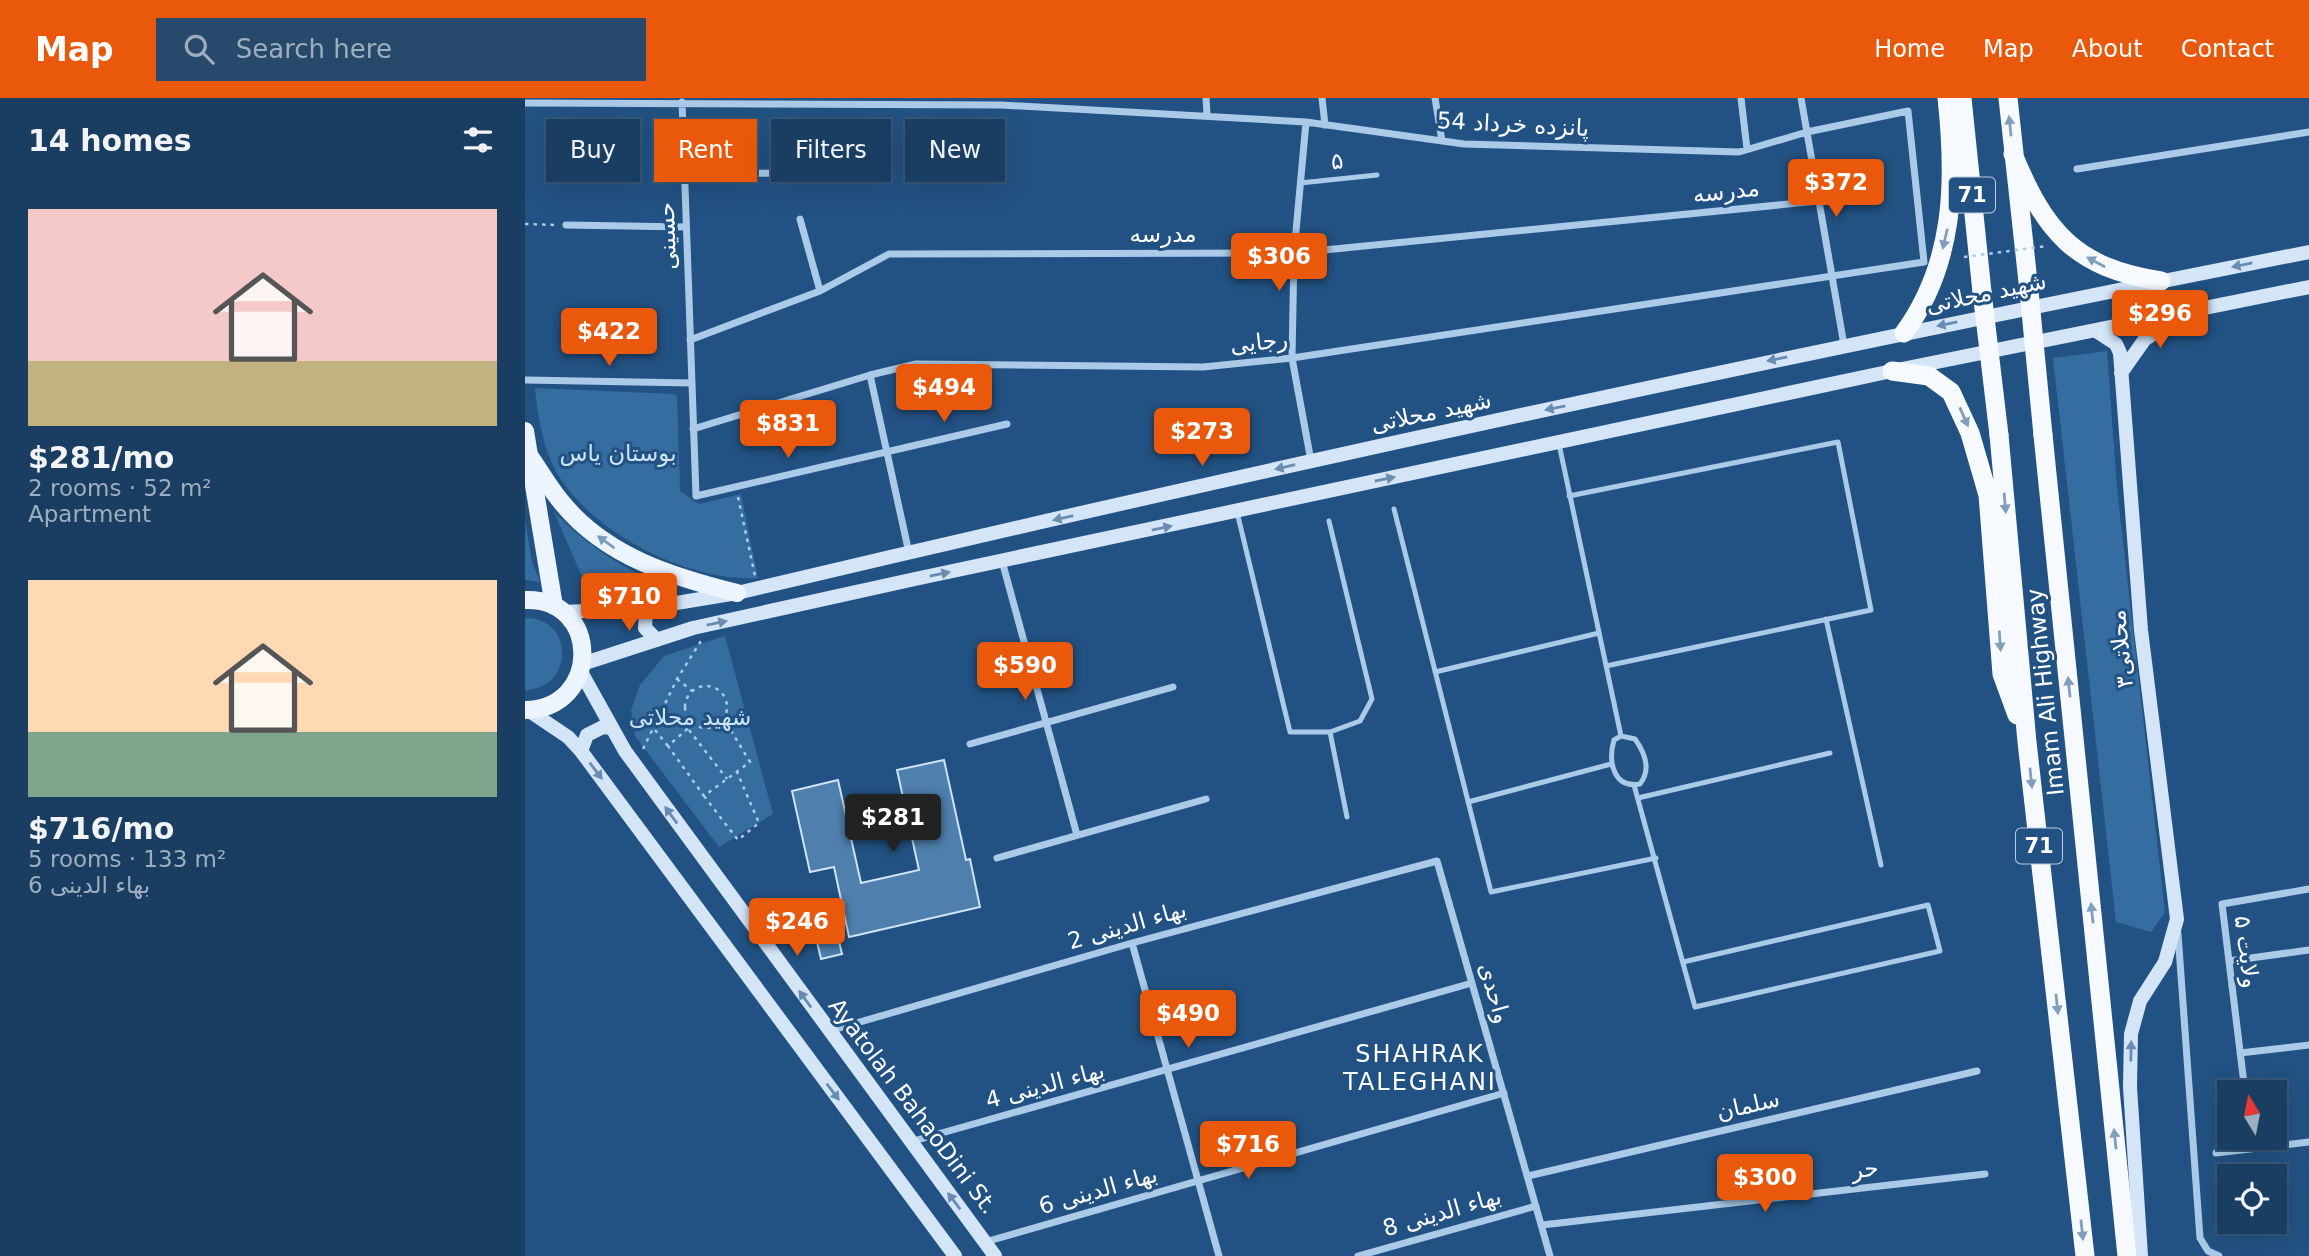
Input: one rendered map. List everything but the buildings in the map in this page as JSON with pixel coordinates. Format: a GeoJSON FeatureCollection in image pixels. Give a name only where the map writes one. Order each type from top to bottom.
{"type":"FeatureCollection","features":[{"type":"Feature","properties":{"kind":"highway"},"geometry":{"type":"LineString","coordinates":[[1904,333],[1930,292],[1947,237],[1952,174],[1947,98]]}},
{"type":"Feature","properties":{"kind":"highway","name":"Imam Ali Highway"},"geometry":{"type":"LineString","coordinates":[[1962,98],[1999,435],[2027,742],[2085,1256]]}},
{"type":"Feature","properties":{"kind":"highway","name":"71"},"geometry":{"type":"LineString","coordinates":[[2008,98],[2013,154]]}},
{"type":"Feature","properties":{"kind":"highway"},"geometry":{"type":"LineString","coordinates":[[2013,154],[2043,218],[2067,243],[2095,263],[2127,276],[2161,281]]}},
{"type":"Feature","properties":{"kind":"highway","name":"Imam Ali Highway"},"geometry":{"type":"LineString","coordinates":[[2013,154],[2127,1256]]}},
{"type":"Feature","properties":{"kind":"highway"},"geometry":{"type":"LineString","coordinates":[[1892,371],[1929,376],[1951,392],[1970,433],[1988,495],[2002,674],[2027,742]]}},
{"type":"Feature","properties":{"kind":"main road","name":"شهید محلاتی"},"geometry":{"type":"LineString","coordinates":[[559,609],[646,608],[737,593],[1311,461],[1844,345],[2309,252]]}},
{"type":"Feature","properties":{"kind":"main road"},"geometry":{"type":"LineString","coordinates":[[581,668],[657,640],[711,624],[1559,441],[2309,288]]}},
{"type":"Feature","properties":{"kind":"main road"},"geometry":{"type":"LineString","coordinates":[[2120,374],[2145,339],[2187,313]]}},
{"type":"Feature","properties":{"kind":"main road","name":"محلاتی۳"},"geometry":{"type":"LineString","coordinates":[[2096,331],[2116,344],[2120,353],[2141,630],[2177,919]]}},
{"type":"Feature","properties":{"kind":"main road"},"geometry":{"type":"LineString","coordinates":[[527,447],[563,504],[617,550],[656,570],[737,593]]}},
{"type":"Feature","properties":{"kind":"main road"},"geometry":{"type":"LineString","coordinates":[[526,710],[554,703],[575,685],[581,668],[579,633],[559,609],[527,447]]}},
{"type":"Feature","properties":{"kind":"main road"},"geometry":{"type":"LineString","coordinates":[[525,600],[559,609]]}},
{"type":"Feature","properties":{"kind":"main road"},"geometry":{"type":"LineString","coordinates":[[646,608],[645,628],[657,640]]}},
{"type":"Feature","properties":{"kind":"main road","name":"Ayatolah BahaoDini St."},"geometry":{"type":"LineString","coordinates":[[581,668],[611,728],[635,764],[995,1256]]}},
{"type":"Feature","properties":{"kind":"main road"},"geometry":{"type":"LineString","coordinates":[[526,710],[568,737],[581,751],[955,1256]]}},
{"type":"Feature","properties":{"kind":"main road"},"geometry":{"type":"LineString","coordinates":[[581,751],[587,735],[603,727],[611,728]]}},
{"type":"Feature","properties":{"kind":"main road"},"geometry":{"type":"LineString","coordinates":[[2141,1256],[2130,1087],[2131,1034],[2140,1001],[2165,961],[2177,919]]}},
{"type":"Feature","properties":{"kind":"street"},"geometry":{"type":"LineString","coordinates":[[1206,98],[1207,114]]}},
{"type":"Feature","properties":{"kind":"street"},"geometry":{"type":"LineString","coordinates":[[1322,98],[1325,125]]}},
{"type":"Feature","properties":{"kind":"street"},"geometry":{"type":"LineString","coordinates":[[1435,98],[1442,141]]}},
{"type":"Feature","properties":{"kind":"street"},"geometry":{"type":"LineString","coordinates":[[1741,98],[1747,149]]}},
{"type":"Feature","properties":{"kind":"street"},"geometry":{"type":"LineString","coordinates":[[1801,98],[1844,345]]}},
{"type":"Feature","properties":{"kind":"street","name":"پانزده خرداد 54"},"geometry":{"type":"LineString","coordinates":[[525,103],[625,100],[1001,101],[1306,122],[1442,141],[1560,147],[1747,149],[1807,132],[1908,111]]}},
{"type":"Feature","properties":{"kind":"street","name":"حسینی"},"geometry":{"type":"LineString","coordinates":[[682,102],[682,119]]}},
{"type":"Feature","properties":{"kind":"street","name":"رجایی"},"geometry":{"type":"LineString","coordinates":[[693,429],[870,374],[916,363],[1203,367],[1291,358],[1924,262],[1908,111]]}},
{"type":"Feature","properties":{"kind":"street"},"geometry":{"type":"LineString","coordinates":[[1306,122],[1294,253],[1291,358],[1311,461]]}},
{"type":"Feature","properties":{"kind":"street"},"geometry":{"type":"LineString","coordinates":[[2077,169],[2309,132]]}},
{"type":"Feature","properties":{"kind":"street","name":"حسینی"},"geometry":{"type":"LineString","coordinates":[[684,182],[696,496],[736,486]]}},
{"type":"Feature","properties":{"kind":"street","name":"مدرسه"},"geometry":{"type":"LineString","coordinates":[[690,340],[820,291],[889,254],[1294,253],[1819,201]]}},
{"type":"Feature","properties":{"kind":"street"},"geometry":{"type":"LineString","coordinates":[[800,219],[820,291]]}},
{"type":"Feature","properties":{"kind":"street"},"geometry":{"type":"LineString","coordinates":[[566,225],[686,227]]}},
{"type":"Feature","properties":{"kind":"street"},"geometry":{"type":"LineString","coordinates":[[870,374],[909,554]]}},
{"type":"Feature","properties":{"kind":"street"},"geometry":{"type":"LineString","coordinates":[[525,380],[692,383]]}},
{"type":"Feature","properties":{"kind":"street"},"geometry":{"type":"LineString","coordinates":[[736,486],[1007,424]]}},
{"type":"Feature","properties":{"kind":"street"},"geometry":{"type":"LineString","coordinates":[[1002,561],[1076,835]]}},
{"type":"Feature","properties":{"kind":"street"},"geometry":{"type":"LineString","coordinates":[[970,744],[1173,687]]}},
{"type":"Feature","properties":{"kind":"street"},"geometry":{"type":"LineString","coordinates":[[997,858],[1206,799]]}},
{"type":"Feature","properties":{"kind":"street","name":"بهاء الدینی 2"},"geometry":{"type":"LineString","coordinates":[[828,1031],[1132,943],[1437,861]]}},
{"type":"Feature","properties":{"kind":"street","name":"واحدی"},"geometry":{"type":"LineString","coordinates":[[1437,861],[1550,1256]]}},
{"type":"Feature","properties":{"kind":"street","name":"ولایت ۵"},"geometry":{"type":"LineString","coordinates":[[2243,1080],[2222,904],[2309,889]]}},
{"type":"Feature","properties":{"kind":"street"},"geometry":{"type":"LineString","coordinates":[[2177,919],[2200,1238],[2208,1251],[2219,1256]]}},
{"type":"Feature","properties":{"kind":"street"},"geometry":{"type":"LineString","coordinates":[[1132,943],[1219,1256]]}},
{"type":"Feature","properties":{"kind":"street"},"geometry":{"type":"LineString","coordinates":[[2229,961],[2309,950]]}},
{"type":"Feature","properties":{"kind":"street","name":"بهاء الدینی 4"},"geometry":{"type":"LineString","coordinates":[[910,1142],[1472,983]]}},
{"type":"Feature","properties":{"kind":"street"},"geometry":{"type":"LineString","coordinates":[[2240,1053],[2309,1045]]}},
{"type":"Feature","properties":{"kind":"street","name":"سلمان"},"geometry":{"type":"LineString","coordinates":[[1528,1176],[1977,1071]]}},
{"type":"Feature","properties":{"kind":"street","name":"بهاء الدینی 6"},"geometry":{"type":"LineString","coordinates":[[985,1242],[1504,1093]]}},
{"type":"Feature","properties":{"kind":"street"},"geometry":{"type":"LineString","coordinates":[[2287,1145],[2309,1142]]}},
{"type":"Feature","properties":{"kind":"street"},"geometry":{"type":"LineString","coordinates":[[2216,1153],[2241,1150]]}},
{"type":"Feature","properties":{"kind":"street","name":"حر"},"geometry":{"type":"LineString","coordinates":[[1542,1225],[1985,1174]]}},
{"type":"Feature","properties":{"kind":"street","name":"بهاء الدینی 8"},"geometry":{"type":"LineString","coordinates":[[1357,1256],[1536,1206]]}},
{"type":"Feature","properties":{"kind":"lane","name":"۵"},"geometry":{"type":"LineString","coordinates":[[1300,183],[1377,175]]}},
{"type":"Feature","properties":{"kind":"lane"},"geometry":{"type":"LineString","coordinates":[[1559,441],[1621,736]]}},
{"type":"Feature","properties":{"kind":"lane"},"geometry":{"type":"LineString","coordinates":[[1569,496],[1838,442],[1871,610],[1606,666]]}},
{"type":"Feature","properties":{"kind":"lane"},"geometry":{"type":"LineString","coordinates":[[1394,509],[1490,892],[1656,858]]}},
{"type":"Feature","properties":{"kind":"lane"},"geometry":{"type":"LineString","coordinates":[[1237,512],[1290,732],[1330,732],[1360,721],[1372,699],[1329,522]]}},
{"type":"Feature","properties":{"kind":"lane"},"geometry":{"type":"LineString","coordinates":[[1826,619],[1881,865]]}},
{"type":"Feature","properties":{"kind":"lane"},"geometry":{"type":"LineString","coordinates":[[1435,673],[1599,633]]}},
{"type":"Feature","properties":{"kind":"lane"},"geometry":{"type":"LineString","coordinates":[[1330,732],[1347,817]]}},
{"type":"Feature","properties":{"kind":"lane"},"geometry":{"type":"LineString","coordinates":[[1621,736],[1635,739],[1645,761],[1646,777],[1640,784],[1621,781],[1611,764],[1614,740],[1621,736]]}},
{"type":"Feature","properties":{"kind":"lane"},"geometry":{"type":"LineString","coordinates":[[1638,798],[1830,753]]}},
{"type":"Feature","properties":{"kind":"lane"},"geometry":{"type":"LineString","coordinates":[[1468,802],[1611,764]]}},
{"type":"Feature","properties":{"kind":"lane"},"geometry":{"type":"LineString","coordinates":[[1634,785],[1695,1007],[1940,951],[1928,905],[1683,962]]}},
{"type":"Feature","properties":{"kind":"path"},"geometry":{"type":"LineString","coordinates":[[525,224],[566,225]]}},
{"type":"Feature","properties":{"kind":"path"},"geometry":{"type":"LineString","coordinates":[[1964,257],[2047,246]]}},
{"type":"Feature","properties":{"kind":"path"},"geometry":{"type":"LineString","coordinates":[[736,486],[758,588]]}},
{"type":"Feature","properties":{"kind":"path"},"geometry":{"type":"LineString","coordinates":[[635,764],[677,679],[711,624]]}},
{"type":"Feature","properties":{"kind":"path"},"geometry":{"type":"LineString","coordinates":[[677,679],[692,691]]}},
{"type":"Feature","properties":{"kind":"path"},"geometry":{"type":"LineString","coordinates":[[698,686],[712,686],[723,693],[727,706],[724,719],[713,727],[700,727],[689,720],[684,707],[692,691],[698,686]]}},
{"type":"Feature","properties":{"kind":"path"},"geometry":{"type":"LineString","coordinates":[[703,796],[750,762],[724,719]]}},
{"type":"Feature","properties":{"kind":"path"},"geometry":{"type":"LineString","coordinates":[[668,746],[694,723]]}},
{"type":"Feature","properties":{"kind":"path"},"geometry":{"type":"LineString","coordinates":[[654,729],[738,840],[759,823],[737,772]]}},
{"type":"Feature","properties":{"kind":"path"},"geometry":{"type":"LineString","coordinates":[[689,730],[727,779]]}},
{"type":"Feature","properties":{"kind":"green space"},"geometry":{"type":"Polygon","coordinates":[[[2107,351],[2117,488],[2165,912],[2151,932],[2116,922],[2053,358],[2107,351]]]}},
{"type":"Feature","properties":{"kind":"green space","name":"بوستان یاس"},"geometry":{"type":"Polygon","coordinates":[[[535,388],[677,396],[680,491],[699,504],[741,494],[758,578],[732,577],[677,564],[649,552],[599,520],[579,501],[556,471],[543,436],[535,388]]]}},
{"type":"Feature","properties":{"kind":"green space"},"geometry":{"type":"Polygon","coordinates":[[[554,512],[607,556],[669,588],[671,593],[630,598],[590,595],[554,512]]]}},
{"type":"Feature","properties":{"kind":"green space"},"geometry":{"type":"Polygon","coordinates":[[[525,520],[532,562],[540,582],[525,580],[525,520]]]}},
{"type":"Feature","properties":{"kind":"green space"},"geometry":{"type":"Polygon","coordinates":[[[525,618],[541,621],[553,629],[560,640],[562,654],[560,667],[553,679],[541,687],[525,690],[525,618]]]}},
{"type":"Feature","properties":{"kind":"green space","name":"شهید محلاتی"},"geometry":{"type":"Polygon","coordinates":[[[725,636],[773,814],[719,847],[635,736],[631,710],[640,685],[664,656],[725,636]]]}},
{"type":"Feature","properties":{"kind":"district","name":"SHAHRAK TALEGHANI"},"geometry":{"type":"Point","coordinates":[1420,1068]}}]}
